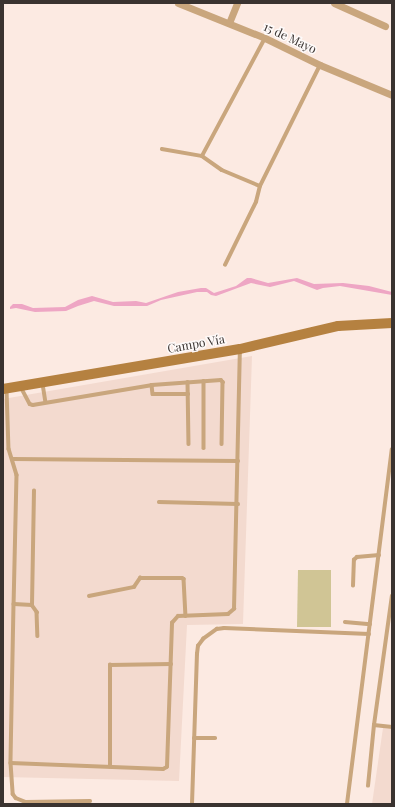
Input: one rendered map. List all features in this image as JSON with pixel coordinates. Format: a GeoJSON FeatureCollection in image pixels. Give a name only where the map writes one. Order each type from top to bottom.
{"type":"FeatureCollection","features":[{"type":"Feature","properties":{"kind":"street","name":"15 de Mayo"},"geometry":{"type":"LineString","coordinates":[[178,3],[265,38],[320,65],[392,95]]}},
{"type":"Feature","properties":{"kind":"street"},"geometry":{"type":"LineString","coordinates":[[229,23],[237,3]]}},
{"type":"Feature","properties":{"kind":"street"},"geometry":{"type":"LineString","coordinates":[[334,3],[385,26]]}},
{"type":"Feature","properties":{"kind":"street","name":"Campo Vía"},"geometry":{"type":"LineString","coordinates":[[5,389],[240,349],[338,326],[392,323]]}},
{"type":"Feature","properties":{"kind":"lane"},"geometry":{"type":"LineString","coordinates":[[202,156],[265,38]]}},
{"type":"Feature","properties":{"kind":"lane"},"geometry":{"type":"LineString","coordinates":[[225,265],[256,202],[260,186],[320,65]]}},
{"type":"Feature","properties":{"kind":"lane"},"geometry":{"type":"LineString","coordinates":[[162,149],[202,156],[222,170],[260,186]]}},
{"type":"Feature","properties":{"kind":"lane"},"geometry":{"type":"LineString","coordinates":[[11,763],[163,769],[167,767],[172,623],[178,616],[228,614],[234,609],[238,504],[240,349]]}},
{"type":"Feature","properties":{"kind":"lane"},"geometry":{"type":"LineString","coordinates":[[20,386],[30,404],[152,385],[221,380],[223,382],[222,444]]}},
{"type":"Feature","properties":{"kind":"lane"},"geometry":{"type":"LineString","coordinates":[[204,381],[204,448]]}},
{"type":"Feature","properties":{"kind":"lane"},"geometry":{"type":"LineString","coordinates":[[43,382],[46,402]]}},
{"type":"Feature","properties":{"kind":"lane"},"geometry":{"type":"LineString","coordinates":[[188,382],[189,444]]}},
{"type":"Feature","properties":{"kind":"lane"},"geometry":{"type":"LineString","coordinates":[[152,385],[153,394],[188,394]]}},
{"type":"Feature","properties":{"kind":"lane"},"geometry":{"type":"LineString","coordinates":[[5,389],[9,449],[17,475],[11,763],[13,794],[16,798],[26,803],[90,801]]}},
{"type":"Feature","properties":{"kind":"lane"},"geometry":{"type":"LineString","coordinates":[[347,804],[392,450]]}},
{"type":"Feature","properties":{"kind":"lane"},"geometry":{"type":"LineString","coordinates":[[13,459],[238,461]]}},
{"type":"Feature","properties":{"kind":"lane"},"geometry":{"type":"LineString","coordinates":[[34,491],[32,605],[37,612],[38,636]]}},
{"type":"Feature","properties":{"kind":"lane"},"geometry":{"type":"LineString","coordinates":[[159,502],[238,504]]}},
{"type":"Feature","properties":{"kind":"lane"},"geometry":{"type":"LineString","coordinates":[[353,586],[354,560],[357,557],[379,555]]}},
{"type":"Feature","properties":{"kind":"lane"},"geometry":{"type":"LineString","coordinates":[[89,596],[134,587],[140,578],[182,578],[184,580],[186,616]]}},
{"type":"Feature","properties":{"kind":"lane"},"geometry":{"type":"LineString","coordinates":[[368,786],[374,725],[392,596]]}},
{"type":"Feature","properties":{"kind":"lane"},"geometry":{"type":"LineString","coordinates":[[14,604],[32,605]]}},
{"type":"Feature","properties":{"kind":"lane"},"geometry":{"type":"LineString","coordinates":[[345,622],[370,624]]}},
{"type":"Feature","properties":{"kind":"lane"},"geometry":{"type":"LineString","coordinates":[[192,804],[198,646],[203,639],[217,629],[369,634]]}},
{"type":"Feature","properties":{"kind":"lane"},"geometry":{"type":"LineString","coordinates":[[110,767],[110,665],[171,664]]}},
{"type":"Feature","properties":{"kind":"lane"},"geometry":{"type":"LineString","coordinates":[[374,725],[392,728]]}},
{"type":"Feature","properties":{"kind":"lane"},"geometry":{"type":"LineString","coordinates":[[194,738],[215,738]]}},
{"type":"Feature","properties":{"kind":"shaded area"},"geometry":{"type":"Polygon","coordinates":[[[247,278],[268,283],[297,278],[314,284],[343,283],[369,286],[392,292],[392,295],[340,286],[317,290],[294,281],[270,287],[251,283],[216,296],[207,292],[197,292],[161,300],[147,306],[114,306],[94,301],[66,311],[35,312],[16,308],[10,309],[13,304],[22,304],[33,308],[65,307],[78,300],[92,296],[113,302],[136,301],[146,303],[178,292],[201,288],[206,288],[214,293],[236,286],[247,278]]]}},
{"type":"Feature","properties":{"kind":"shaded area"},"geometry":{"type":"Polygon","coordinates":[[[252,356],[243,624],[187,625],[179,781],[3,777],[3,399],[252,356]]]}},
{"type":"Feature","properties":{"kind":"shaded area"},"geometry":{"type":"Polygon","coordinates":[[[298,570],[331,570],[331,627],[297,627],[298,570]]]}},
{"type":"Feature","properties":{"kind":"shaded area"},"geometry":{"type":"Polygon","coordinates":[[[383,728],[392,729],[392,804],[372,804],[383,728]]]}}]}
